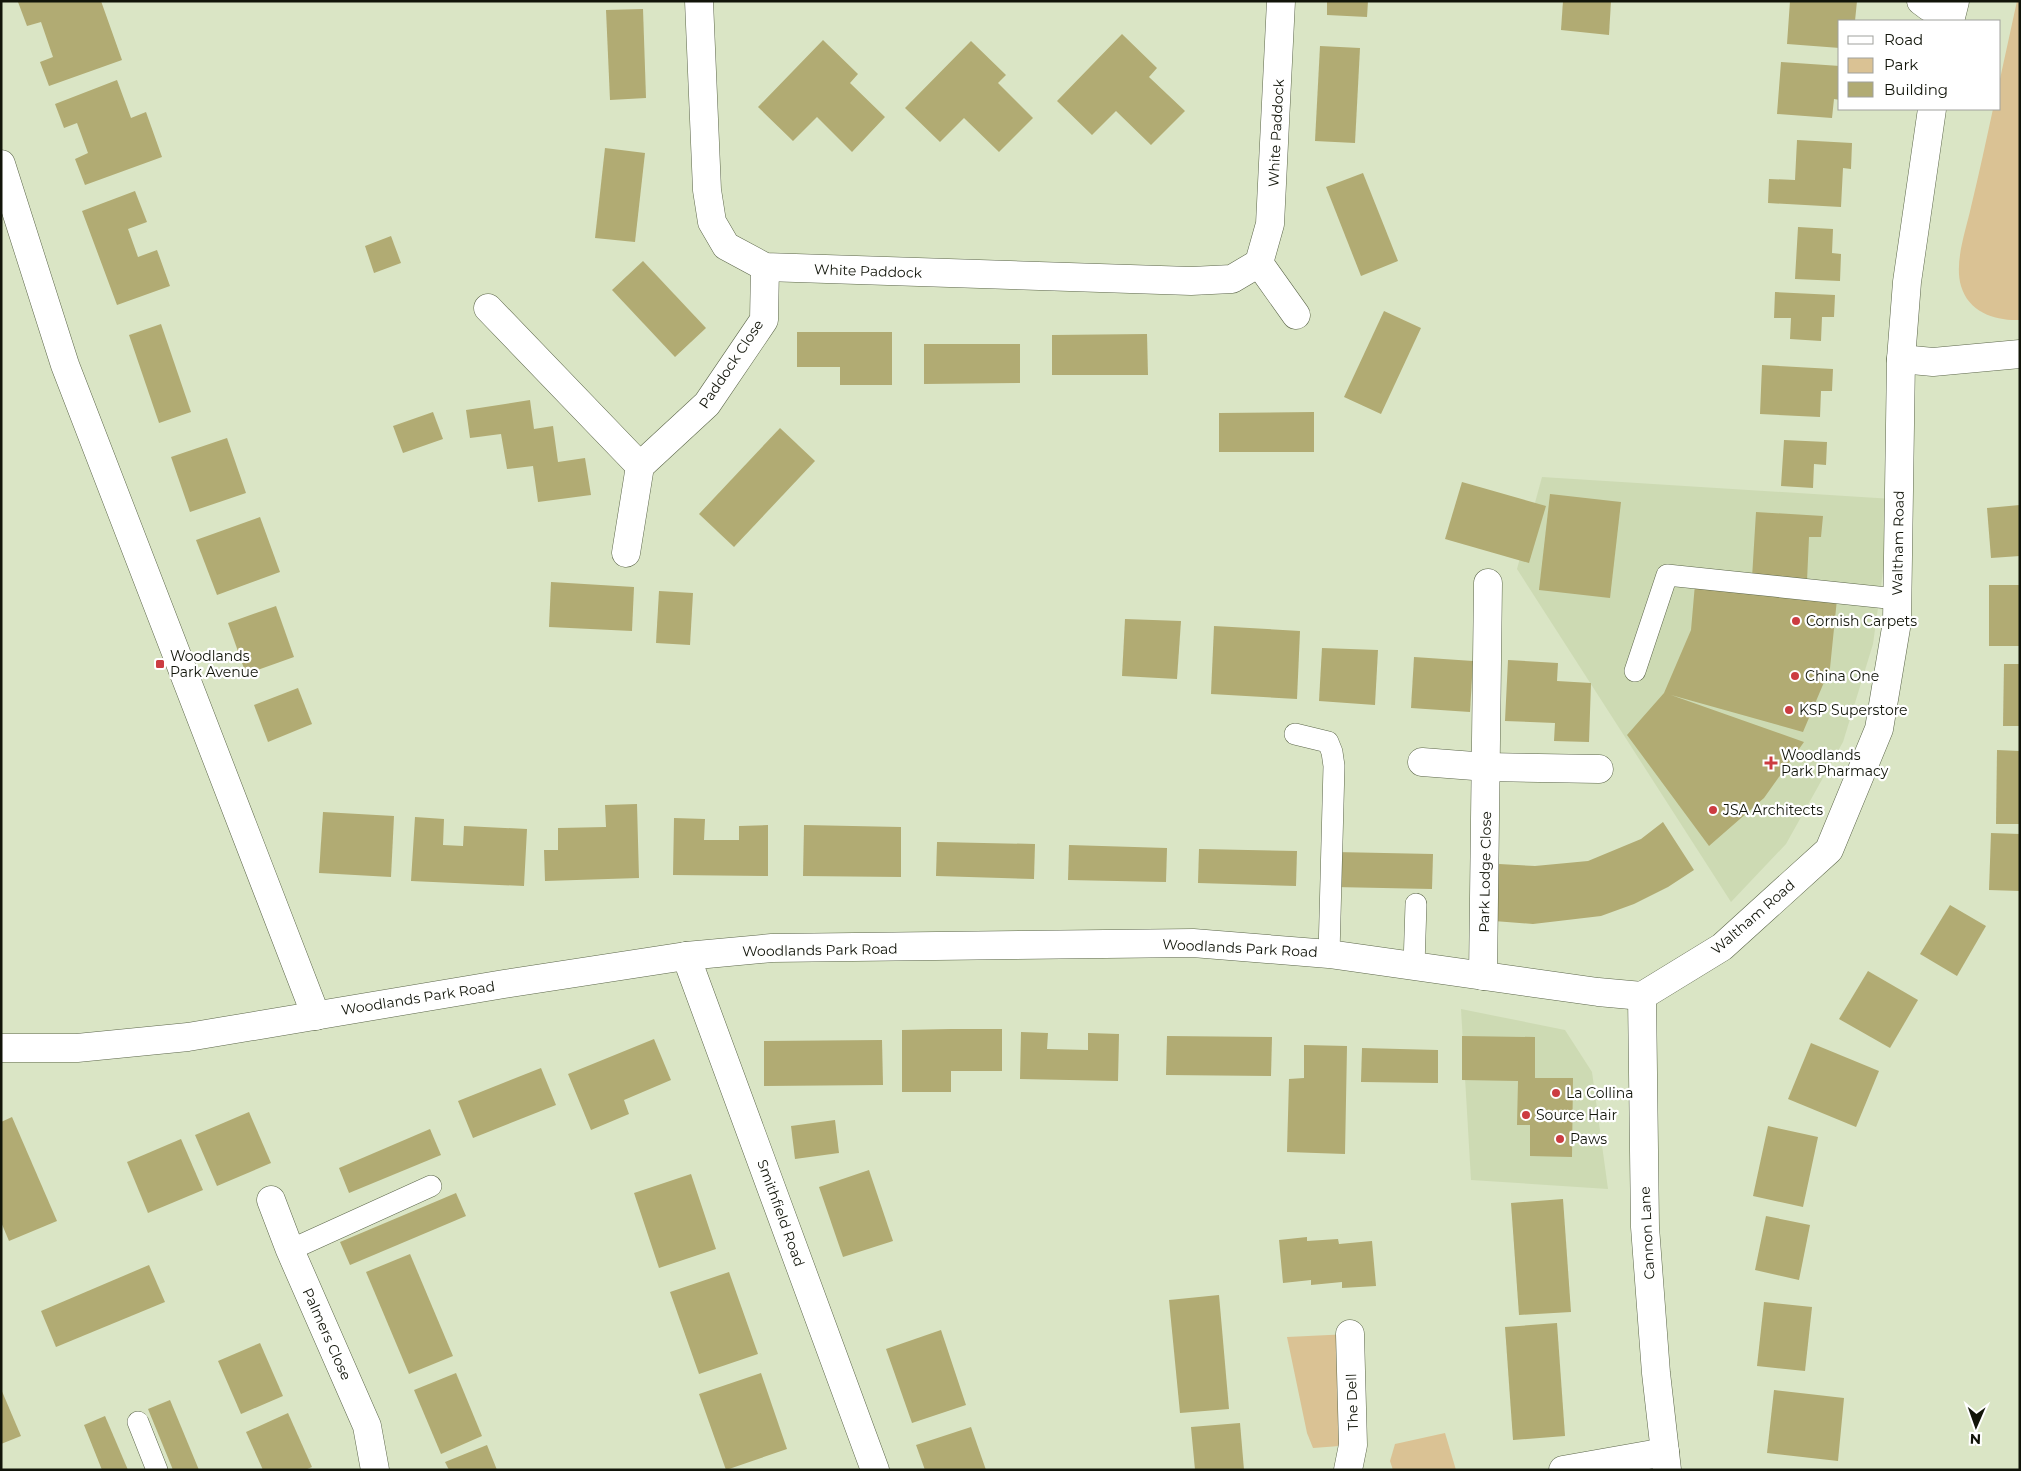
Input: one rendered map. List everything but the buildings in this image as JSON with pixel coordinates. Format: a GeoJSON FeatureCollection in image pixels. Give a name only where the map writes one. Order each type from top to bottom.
{"type":"FeatureCollection","features":[{"type":"Feature","properties":{"kind":"street","name":"White Paddock"},"geometry":{"type":"LineString","coordinates":[[699,1],[707,190],[712,222],[726,246],[765,267],[1191,282],[1232,279],[1259,263],[1270,224],[1281,1]]}},
{"type":"Feature","properties":{"kind":"street"},"geometry":{"type":"LineString","coordinates":[[1921,1],[1929,7],[1952,12]]}},
{"type":"Feature","properties":{"kind":"street","name":"Waltham Road"},"geometry":{"type":"LineString","coordinates":[[1642,996],[1722,947],[1829,850],[1879,729],[1897,622],[1901,359],[1907,282],[1932,110]]}},
{"type":"Feature","properties":{"kind":"street"},"geometry":{"type":"LineString","coordinates":[[1,164],[65,365],[316,1016]]}},
{"type":"Feature","properties":{"kind":"street"},"geometry":{"type":"LineString","coordinates":[[1259,263],[1296,316]]}},
{"type":"Feature","properties":{"kind":"street","name":"Paddock Close"},"geometry":{"type":"LineString","coordinates":[[640,466],[707,404],[764,320],[765,267]]}},
{"type":"Feature","properties":{"kind":"street"},"geometry":{"type":"LineString","coordinates":[[488,308],[640,466],[626,554]]}},
{"type":"Feature","properties":{"kind":"street"},"geometry":{"type":"LineString","coordinates":[[1901,359],[1933,362],[2020,354]]}},
{"type":"Feature","properties":{"kind":"street","name":"Park Lodge Close"},"geometry":{"type":"LineString","coordinates":[[1483,976],[1488,583]]}},
{"type":"Feature","properties":{"kind":"street"},"geometry":{"type":"LineString","coordinates":[[1422,762],[1487,767],[1600,769]]}},
{"type":"Feature","properties":{"kind":"street","name":"Woodlands Park Road"},"geometry":{"type":"LineString","coordinates":[[1,1048],[77,1048],[178,1038],[686,956],[772,948],[1193,943],[1329,954],[1598,992],[1642,996]]}},
{"type":"Feature","properties":{"kind":"street","name":"Smithfield Road"},"geometry":{"type":"LineString","coordinates":[[686,956],[875,1470]]}},
{"type":"Feature","properties":{"kind":"street","name":"Cannon Lane"},"geometry":{"type":"LineString","coordinates":[[1642,996],[1645,1227],[1656,1373],[1666,1461]]}},
{"type":"Feature","properties":{"kind":"street","name":"Palmers Close"},"geometry":{"type":"LineString","coordinates":[[271,1200],[290,1250],[367,1426],[375,1470]]}},
{"type":"Feature","properties":{"kind":"street","name":"The Dell"},"geometry":{"type":"LineString","coordinates":[[1348,1470],[1353,1445],[1350,1334]]}},
{"type":"Feature","properties":{"kind":"street"},"geometry":{"type":"LineString","coordinates":[[1563,1470],[1666,1461]]}},
{"type":"Feature","properties":{"kind":"lane"},"geometry":{"type":"LineString","coordinates":[[1635,671],[1667,575],[1897,599]]}},
{"type":"Feature","properties":{"kind":"lane"},"geometry":{"type":"LineString","coordinates":[[1295,734],[1328,742],[1332,752],[1334,766],[1329,954]]}},
{"type":"Feature","properties":{"kind":"lane"},"geometry":{"type":"LineString","coordinates":[[1414,966],[1416,904]]}},
{"type":"Feature","properties":{"kind":"lane"},"geometry":{"type":"LineString","coordinates":[[290,1250],[432,1186]]}},
{"type":"Feature","properties":{"kind":"lane"},"geometry":{"type":"LineString","coordinates":[[138,1422],[157,1470]]}},
{"type":"Feature","properties":{"kind":"shaded area"},"geometry":{"type":"Polygon","coordinates":[[[1542,477],[1893,499],[1873,644],[1843,742],[1786,844],[1731,902],[1517,569],[1542,477]]]}},
{"type":"Feature","properties":{"kind":"shaded area"},"geometry":{"type":"Polygon","coordinates":[[[1461,1009],[1565,1030],[1592,1072],[1608,1189],[1471,1180],[1461,1009]]]}},
{"type":"Feature","properties":{"kind":"green space"},"geometry":{"type":"Polygon","coordinates":[[[2017,1],[2020,1],[2020,320],[2002,319],[1984,314],[1970,303],[1961,286],[1959,277],[1961,246],[1993,110],[2001,110],[2001,74],[2017,1]]]}},
{"type":"Feature","properties":{"kind":"green space"},"geometry":{"type":"Polygon","coordinates":[[[1350,1334],[1353,1445],[1313,1448],[1307,1433],[1287,1337],[1350,1334]]]}},
{"type":"Feature","properties":{"kind":"green space"},"geometry":{"type":"Polygon","coordinates":[[[1445,1433],[1456,1470],[1393,1470],[1390,1461],[1395,1444],[1445,1433]]]}},
{"type":"Feature","properties":{"kind":"place","name":"Cornish Carpets"},"geometry":{"type":"Point","coordinates":[1796,621]}},
{"type":"Feature","properties":{"kind":"place","name":"Woodlands Park Avenue"},"geometry":{"type":"Point","coordinates":[160,664]}},
{"type":"Feature","properties":{"kind":"place","name":"China One"},"geometry":{"type":"Point","coordinates":[1795,676]}},
{"type":"Feature","properties":{"kind":"place","name":"KSP Superstore"},"geometry":{"type":"Point","coordinates":[1789,710]}},
{"type":"Feature","properties":{"kind":"place","name":"Woodlands Park Pharmacy"},"geometry":{"type":"Point","coordinates":[1771,763]}},
{"type":"Feature","properties":{"kind":"place","name":"JSA Architects"},"geometry":{"type":"Point","coordinates":[1713,810]}},
{"type":"Feature","properties":{"kind":"place","name":"La Collina"},"geometry":{"type":"Point","coordinates":[1556,1093]}},
{"type":"Feature","properties":{"kind":"place","name":"Source Hair"},"geometry":{"type":"Point","coordinates":[1526,1115]}},
{"type":"Feature","properties":{"kind":"place","name":"Paws"},"geometry":{"type":"Point","coordinates":[1560,1139]}}]}
